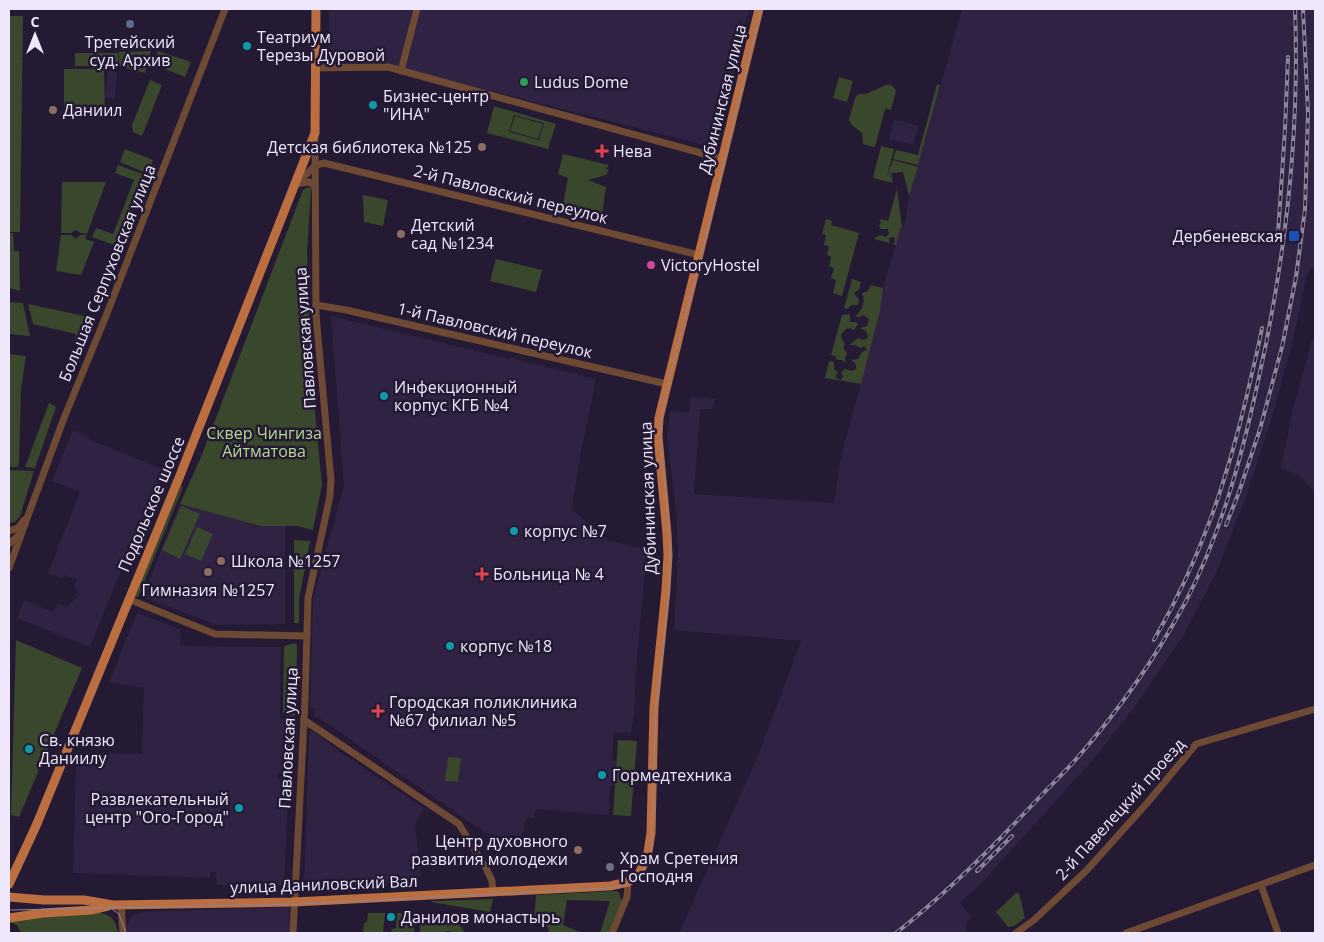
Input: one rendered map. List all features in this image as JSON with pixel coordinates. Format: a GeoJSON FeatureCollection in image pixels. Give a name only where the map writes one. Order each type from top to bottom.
{"type":"FeatureCollection","features":[{"type":"Feature","properties":{"kind":"main road","name":"Павловская улица"},"geometry":{"type":"LineString","coordinates":[[315,134],[316,9]]}},
{"type":"Feature","properties":{"kind":"main road","name":"Дубининская улица"},"geometry":{"type":"LineString","coordinates":[[638,875],[647,858],[651,833],[654,707],[666,590],[667,534],[658,436],[659,418],[759,9]]}},
{"type":"Feature","properties":{"kind":"main road","name":"Подольское шоссе"},"geometry":{"type":"LineString","coordinates":[[9,884],[36,826],[179,478],[315,134]]}},
{"type":"Feature","properties":{"kind":"main road","name":"улица Даниловский Вал"},"geometry":{"type":"LineString","coordinates":[[9,898],[84,900],[117,905],[294,902],[610,886],[628,882],[638,875]]}},
{"type":"Feature","properties":{"kind":"main road"},"geometry":{"type":"LineString","coordinates":[[9,918],[43,913],[91,910],[117,905]]}},
{"type":"Feature","properties":{"kind":"street","name":"Большая Серпуховская улица"},"geometry":{"type":"LineString","coordinates":[[9,568],[26,517],[225,9]]}},
{"type":"Feature","properties":{"kind":"street"},"geometry":{"type":"LineString","coordinates":[[401,71],[418,9]]}},
{"type":"Feature","properties":{"kind":"street"},"geometry":{"type":"LineString","coordinates":[[315,68],[388,67],[723,159]]}},
{"type":"Feature","properties":{"kind":"street","name":"Павловская улица"},"geometry":{"type":"LineString","coordinates":[[294,933],[308,592],[330,496],[331,480],[316,305],[315,134]]}},
{"type":"Feature","properties":{"kind":"street","name":"2-й Павловский переулок"},"geometry":{"type":"LineString","coordinates":[[316,165],[324,164],[360,172],[699,255]]}},
{"type":"Feature","properties":{"kind":"street"},"geometry":{"type":"LineString","coordinates":[[296,184],[316,165]]}},
{"type":"Feature","properties":{"kind":"street"},"geometry":{"type":"LineString","coordinates":[[296,184],[309,182],[314,185],[315,189]]}},
{"type":"Feature","properties":{"kind":"street","name":"1-й Павловский переулок"},"geometry":{"type":"LineString","coordinates":[[316,305],[346,310],[666,384]]}},
{"type":"Feature","properties":{"kind":"street"},"geometry":{"type":"LineString","coordinates":[[9,531],[18,528],[26,517]]}},
{"type":"Feature","properties":{"kind":"street"},"geometry":{"type":"LineString","coordinates":[[9,544],[22,532]]}},
{"type":"Feature","properties":{"kind":"street"},"geometry":{"type":"LineString","coordinates":[[128,599],[215,634],[307,636]]}},
{"type":"Feature","properties":{"kind":"street","name":"2-й Павелецкий проезд"},"geometry":{"type":"LineString","coordinates":[[1016,933],[1041,914],[1086,870],[1148,802],[1196,744],[1315,709]]}},
{"type":"Feature","properties":{"kind":"street"},"geometry":{"type":"LineString","coordinates":[[304,720],[459,824],[488,870],[493,891]]}},
{"type":"Feature","properties":{"kind":"street"},"geometry":{"type":"LineString","coordinates":[[1126,933],[1315,865]]}},
{"type":"Feature","properties":{"kind":"street"},"geometry":{"type":"LineString","coordinates":[[612,933],[627,897],[628,882]]}},
{"type":"Feature","properties":{"kind":"street"},"geometry":{"type":"LineString","coordinates":[[1261,885],[1278,933]]}},
{"type":"Feature","properties":{"kind":"street"},"geometry":{"type":"LineString","coordinates":[[117,905],[123,933]]}},
{"type":"Feature","properties":{"kind":"shaded area"},"geometry":{"type":"Polygon","coordinates":[[[329,9],[749,9],[715,148],[389,65],[329,64],[329,9]]]}},
{"type":"Feature","properties":{"kind":"shaded area"},"geometry":{"type":"Polygon","coordinates":[[[962,9],[1315,9],[1315,268],[1310,268],[1307,275],[1291,349],[1270,424],[1245,500],[1216,573],[1185,633],[1134,708],[1093,760],[975,890],[960,902],[972,918],[966,922],[966,933],[679,933],[760,751],[801,641],[674,630],[678,550],[676,511],[667,436],[670,411],[689,412],[690,396],[715,399],[712,409],[700,409],[694,494],[834,503],[841,457],[880,311],[883,288],[900,229],[905,224],[909,196],[962,9]]]}},
{"type":"Feature","properties":{"kind":"shaded area"},"geometry":{"type":"Polygon","coordinates":[[[108,71],[117,72],[115,99],[105,98],[108,71]]]}},
{"type":"Feature","properties":{"kind":"shaded area"},"geometry":{"type":"Polygon","coordinates":[[[894,119],[919,126],[913,145],[889,139],[894,119]]]}},
{"type":"Feature","properties":{"kind":"shaded area","name":"Больница № 4"},"geometry":{"type":"Polygon","coordinates":[[[331,316],[509,359],[510,357],[596,379],[580,457],[572,510],[610,541],[647,550],[637,656],[634,713],[631,733],[614,732],[612,760],[616,761],[614,786],[610,786],[609,815],[535,809],[534,818],[526,818],[521,841],[484,832],[319,718],[314,718],[315,709],[310,707],[313,599],[344,485],[331,316]]]}},
{"type":"Feature","properties":{"kind":"shaded area"},"geometry":{"type":"Polygon","coordinates":[[[1315,337],[1315,493],[1300,476],[1281,468],[1292,413],[1312,339],[1315,337]]]}},
{"type":"Feature","properties":{"kind":"shaded area"},"geometry":{"type":"Polygon","coordinates":[[[73,430],[89,437],[88,439],[162,469],[90,647],[17,618],[24,600],[53,612],[57,603],[66,607],[80,595],[74,586],[77,579],[64,575],[62,578],[48,573],[80,492],[52,481],[73,430]]]}},
{"type":"Feature","properties":{"kind":"shaded area","name":"Школа №1257"},"geometry":{"type":"Polygon","coordinates":[[[180,504],[261,526],[285,526],[285,624],[217,625],[142,597],[180,504]]]}},
{"type":"Feature","properties":{"kind":"shaded area"},"geometry":{"type":"Polygon","coordinates":[[[137,613],[180,629],[181,646],[281,647],[280,718],[295,718],[294,742],[291,742],[289,774],[277,774],[277,778],[289,778],[284,886],[217,885],[216,872],[210,872],[210,878],[73,873],[76,763],[82,753],[142,754],[144,688],[109,682],[137,613]]]}},
{"type":"Feature","properties":{"kind":"shaded area"},"geometry":{"type":"Polygon","coordinates":[[[312,730],[343,754],[424,808],[415,824],[421,876],[414,881],[304,886],[309,734],[312,730]]]}},
{"type":"Feature","properties":{"kind":"shaded area"},"geometry":{"type":"Polygon","coordinates":[[[289,907],[290,933],[127,933],[129,920],[141,912],[289,907]]]}},
{"type":"Feature","properties":{"kind":"green space"},"geometry":{"type":"Polygon","coordinates":[[[9,16],[23,16],[20,232],[9,232],[9,16]]]}},
{"type":"Feature","properties":{"kind":"green space"},"geometry":{"type":"Polygon","coordinates":[[[151,51],[145,73],[119,66],[119,52],[151,51]]]}},
{"type":"Feature","properties":{"kind":"green space"},"geometry":{"type":"Polygon","coordinates":[[[158,51],[191,62],[185,77],[153,64],[158,51]]]}},
{"type":"Feature","properties":{"kind":"green space"},"geometry":{"type":"Polygon","coordinates":[[[75,53],[118,53],[118,66],[75,66],[75,53]]]}},
{"type":"Feature","properties":{"kind":"green space"},"geometry":{"type":"Polygon","coordinates":[[[64,69],[104,69],[105,110],[64,111],[64,69]]]}},
{"type":"Feature","properties":{"kind":"green space"},"geometry":{"type":"Polygon","coordinates":[[[839,77],[853,81],[847,102],[833,98],[839,77]]]}},
{"type":"Feature","properties":{"kind":"green space"},"geometry":{"type":"Polygon","coordinates":[[[150,80],[162,85],[142,136],[133,132],[132,125],[150,80]]]}},
{"type":"Feature","properties":{"kind":"green space"},"geometry":{"type":"Polygon","coordinates":[[[937,84],[940,85],[918,165],[893,159],[896,150],[918,155],[937,84]]]}},
{"type":"Feature","properties":{"kind":"green space"},"geometry":{"type":"Polygon","coordinates":[[[886,85],[891,85],[896,90],[891,110],[885,109],[875,147],[863,144],[862,133],[849,120],[855,98],[858,94],[866,94],[886,85]]]}},
{"type":"Feature","properties":{"kind":"green space"},"geometry":{"type":"Polygon","coordinates":[[[494,106],[556,124],[548,149],[487,133],[494,106]],[[514,115],[509,132],[539,140],[544,123],[514,115]]]}},
{"type":"Feature","properties":{"kind":"green space"},"geometry":{"type":"Polygon","coordinates":[[[515,116],[543,124],[538,139],[510,131],[515,116]]]}},
{"type":"Feature","properties":{"kind":"green space"},"geometry":{"type":"Polygon","coordinates":[[[881,146],[894,149],[887,177],[893,160],[918,167],[909,196],[903,172],[891,173],[893,183],[873,178],[881,146]]]}},
{"type":"Feature","properties":{"kind":"green space"},"geometry":{"type":"Polygon","coordinates":[[[125,149],[153,160],[148,174],[120,162],[125,149]]]}},
{"type":"Feature","properties":{"kind":"green space"},"geometry":{"type":"Polygon","coordinates":[[[563,154],[609,165],[606,169],[609,170],[606,175],[588,180],[606,187],[601,221],[562,210],[568,178],[558,174],[563,154]]]}},
{"type":"Feature","properties":{"kind":"green space"},"geometry":{"type":"Polygon","coordinates":[[[118,165],[145,175],[117,246],[92,237],[96,228],[113,234],[134,180],[115,173],[118,165]]]}},
{"type":"Feature","properties":{"kind":"green space"},"geometry":{"type":"Polygon","coordinates":[[[62,182],[106,182],[87,234],[76,230],[71,233],[61,233],[62,182]]]}},
{"type":"Feature","properties":{"kind":"green space","name":"Сквер Чингиза Айтматова"},"geometry":{"type":"Polygon","coordinates":[[[308,187],[311,189],[307,252],[310,360],[322,485],[313,530],[297,526],[261,526],[180,504],[201,457],[303,190],[308,187]]]}},
{"type":"Feature","properties":{"kind":"green space"},"geometry":{"type":"Polygon","coordinates":[[[897,189],[902,227],[896,245],[892,244],[895,242],[894,237],[889,238],[890,243],[874,239],[880,235],[886,237],[889,234],[888,229],[881,229],[879,226],[881,222],[879,219],[888,221],[897,189]]]}},
{"type":"Feature","properties":{"kind":"green space"},"geometry":{"type":"Polygon","coordinates":[[[363,195],[388,200],[383,226],[364,222],[363,195]]]}},
{"type":"Feature","properties":{"kind":"green space"},"geometry":{"type":"Polygon","coordinates":[[[826,219],[832,221],[831,225],[859,233],[842,296],[833,293],[836,280],[831,278],[834,268],[829,266],[831,257],[827,255],[829,246],[824,245],[826,235],[822,234],[826,219]]]}},
{"type":"Feature","properties":{"kind":"green space"},"geometry":{"type":"Polygon","coordinates":[[[9,233],[13,233],[14,251],[19,251],[20,291],[9,288],[9,233]]]}},
{"type":"Feature","properties":{"kind":"green space"},"geometry":{"type":"Polygon","coordinates":[[[61,235],[71,235],[76,239],[80,235],[87,235],[85,239],[94,242],[81,275],[56,271],[61,235]]]}},
{"type":"Feature","properties":{"kind":"green space"},"geometry":{"type":"Polygon","coordinates":[[[496,259],[542,270],[536,292],[490,281],[496,259]]]}},
{"type":"Feature","properties":{"kind":"green space"},"geometry":{"type":"Polygon","coordinates":[[[852,279],[861,282],[859,290],[854,294],[859,299],[858,305],[851,305],[848,309],[844,308],[852,279]]]}},
{"type":"Feature","properties":{"kind":"green space"},"geometry":{"type":"Polygon","coordinates":[[[871,285],[883,288],[880,311],[861,384],[825,378],[829,361],[834,362],[834,369],[838,372],[836,378],[841,380],[843,376],[841,373],[845,369],[852,371],[856,369],[856,364],[851,360],[858,359],[862,352],[867,350],[864,346],[861,348],[849,345],[858,338],[864,340],[868,337],[866,331],[860,328],[867,326],[869,319],[863,315],[858,318],[856,316],[863,305],[862,293],[868,291],[871,285]]]}},
{"type":"Feature","properties":{"kind":"green space"},"geometry":{"type":"Polygon","coordinates":[[[9,302],[23,303],[30,336],[9,334],[9,302]]]}},
{"type":"Feature","properties":{"kind":"green space"},"geometry":{"type":"Polygon","coordinates":[[[28,304],[89,317],[78,345],[74,344],[76,334],[33,324],[28,304]]]}},
{"type":"Feature","properties":{"kind":"green space"},"geometry":{"type":"Polygon","coordinates":[[[850,314],[850,322],[858,324],[854,330],[846,329],[841,334],[845,344],[843,348],[847,353],[846,363],[842,360],[837,360],[835,356],[831,355],[842,315],[850,314]]]}},
{"type":"Feature","properties":{"kind":"green space"},"geometry":{"type":"Polygon","coordinates":[[[9,354],[26,356],[21,390],[19,463],[17,467],[9,467],[9,354]]]}},
{"type":"Feature","properties":{"kind":"green space"},"geometry":{"type":"Polygon","coordinates":[[[49,403],[56,407],[35,468],[25,467],[49,403]]]}},
{"type":"Feature","properties":{"kind":"green space"},"geometry":{"type":"Polygon","coordinates":[[[9,470],[34,471],[20,516],[15,522],[10,523],[9,470]]]}},
{"type":"Feature","properties":{"kind":"green space"},"geometry":{"type":"Polygon","coordinates":[[[181,486],[183,487],[138,597],[135,596],[181,486]]]}},
{"type":"Feature","properties":{"kind":"green space"},"geometry":{"type":"Polygon","coordinates":[[[181,506],[200,514],[180,559],[162,550],[181,506]]]}},
{"type":"Feature","properties":{"kind":"green space"},"geometry":{"type":"Polygon","coordinates":[[[197,527],[213,534],[201,561],[185,554],[197,527]]]}},
{"type":"Feature","properties":{"kind":"green space"},"geometry":{"type":"Polygon","coordinates":[[[294,540],[310,541],[299,599],[299,623],[294,623],[294,540]]]}},
{"type":"Feature","properties":{"kind":"green space"},"geometry":{"type":"Polygon","coordinates":[[[16,640],[82,668],[19,817],[11,815],[16,640]]]}},
{"type":"Feature","properties":{"kind":"green space"},"geometry":{"type":"Polygon","coordinates":[[[295,643],[297,645],[296,713],[294,716],[286,715],[283,712],[284,646],[295,643]]]}},
{"type":"Feature","properties":{"kind":"green space"},"geometry":{"type":"Polygon","coordinates":[[[618,740],[637,741],[631,816],[613,815],[618,740]]]}},
{"type":"Feature","properties":{"kind":"green space"},"geometry":{"type":"Polygon","coordinates":[[[448,757],[461,758],[458,782],[445,781],[448,757]]]}},
{"type":"Feature","properties":{"kind":"green space"},"geometry":{"type":"Polygon","coordinates":[[[619,892],[622,902],[608,933],[600,933],[610,901],[567,900],[563,925],[582,933],[549,933],[548,927],[534,920],[536,895],[619,892]]]}},
{"type":"Feature","properties":{"kind":"green space"},"geometry":{"type":"Polygon","coordinates":[[[1016,893],[1019,893],[1025,918],[1014,926],[1008,927],[996,912],[1016,893]]]}},
{"type":"Feature","properties":{"kind":"green space"},"geometry":{"type":"Polygon","coordinates":[[[493,899],[490,912],[431,902],[432,901],[493,899]]]}},
{"type":"Feature","properties":{"kind":"green space"},"geometry":{"type":"Polygon","coordinates":[[[89,911],[109,916],[115,922],[118,933],[21,933],[17,925],[9,922],[15,920],[89,911]]]}},
{"type":"Feature","properties":{"kind":"green space"},"geometry":{"type":"Polygon","coordinates":[[[368,913],[385,913],[383,933],[363,933],[368,913]]]}},
{"type":"Feature","properties":{"kind":"green space"},"geometry":{"type":"Polygon","coordinates":[[[397,913],[415,915],[414,933],[391,933],[392,929],[396,928],[397,913]]]}},
{"type":"Feature","properties":{"kind":"green space"},"geometry":{"type":"Polygon","coordinates":[[[433,918],[458,923],[465,933],[448,931],[420,933],[420,922],[432,923],[433,918]]]}},
{"type":"Feature","properties":{"kind":"tram line"},"geometry":{"type":"LineString","coordinates":[[9,910],[299,904],[610,888],[626,885],[639,876],[646,867],[651,851],[656,707],[668,600],[670,555],[660,436],[661,419],[670,375],[761,9]]}},
{"type":"Feature","properties":{"kind":"tram line"},"geometry":{"type":"LineString","coordinates":[[109,907],[119,914],[126,933]]}},
{"type":"Feature","properties":{"kind":"railway"},"geometry":{"type":"LineString","coordinates":[[896,933],[933,903],[985,854],[1067,769],[1093,739],[1123,701],[1175,622],[1210,549],[1229,496],[1244,441],[1267,339],[1283,246],[1293,151],[1296,57],[1295,9]]}},
{"type":"Feature","properties":{"kind":"railway"},"geometry":{"type":"LineString","coordinates":[[1226,525],[1260,429],[1282,347],[1296,277],[1305,209],[1308,113],[1303,9]]}},
{"type":"Feature","properties":{"kind":"railway"},"geometry":{"type":"LineString","coordinates":[[1278,234],[1288,57]]}},
{"type":"Feature","properties":{"kind":"railway"},"geometry":{"type":"LineString","coordinates":[[1154,640],[1185,580],[1210,521],[1239,428],[1262,328]]}},
{"type":"Feature","properties":{"kind":"railway"},"geometry":{"type":"LineString","coordinates":[[977,871],[1012,836]]}},
{"type":"Feature","properties":{"kind":"place","name":"Третейский суд. Архив"},"geometry":{"type":"Point","coordinates":[130,24]}},
{"type":"Feature","properties":{"kind":"place","name":"Театриум Терезы Дуровой"},"geometry":{"type":"Point","coordinates":[247,46]}},
{"type":"Feature","properties":{"kind":"place","name":"Ludus Dome"},"geometry":{"type":"Point","coordinates":[524,82]}},
{"type":"Feature","properties":{"kind":"place","name":"Бизнес-центр \"ИНА\""},"geometry":{"type":"Point","coordinates":[373,105]}},
{"type":"Feature","properties":{"kind":"place","name":"Даниил"},"geometry":{"type":"Point","coordinates":[53,110]}},
{"type":"Feature","properties":{"kind":"place","name":"Детская библиотека №125"},"geometry":{"type":"Point","coordinates":[482,147]}},
{"type":"Feature","properties":{"kind":"place","name":"Нева"},"geometry":{"type":"Point","coordinates":[602,151]}},
{"type":"Feature","properties":{"kind":"place","name":"Детский сад №1234"},"geometry":{"type":"Point","coordinates":[401,234]}},
{"type":"Feature","properties":{"kind":"place","name":"Дербеневская"},"geometry":{"type":"Point","coordinates":[1294,236]}},
{"type":"Feature","properties":{"kind":"place","name":"VictoryHostel"},"geometry":{"type":"Point","coordinates":[651,265]}},
{"type":"Feature","properties":{"kind":"place","name":"Инфекционный корпус КГБ №4"},"geometry":{"type":"Point","coordinates":[384,396]}},
{"type":"Feature","properties":{"kind":"place","name":"корпус №7"},"geometry":{"type":"Point","coordinates":[514,531]}},
{"type":"Feature","properties":{"kind":"place","name":"Школа №1257"},"geometry":{"type":"Point","coordinates":[221,561]}},
{"type":"Feature","properties":{"kind":"place","name":"Гимназия №1257"},"geometry":{"type":"Point","coordinates":[208,572]}},
{"type":"Feature","properties":{"kind":"place","name":"Больница № 4"},"geometry":{"type":"Point","coordinates":[482,574]}},
{"type":"Feature","properties":{"kind":"place","name":"корпус №18"},"geometry":{"type":"Point","coordinates":[450,646]}},
{"type":"Feature","properties":{"kind":"place","name":"Городская поликлиника №67 филиал №5"},"geometry":{"type":"Point","coordinates":[378,711]}},
{"type":"Feature","properties":{"kind":"place","name":"Св. князю Даниилу"},"geometry":{"type":"Point","coordinates":[29,749]}},
{"type":"Feature","properties":{"kind":"place","name":"Гормедтехника"},"geometry":{"type":"Point","coordinates":[602,775]}},
{"type":"Feature","properties":{"kind":"place","name":"Развлекательный центр \"Ого-Город\""},"geometry":{"type":"Point","coordinates":[239,808]}},
{"type":"Feature","properties":{"kind":"place","name":"Центр духовного развития молодежи"},"geometry":{"type":"Point","coordinates":[578,850]}},
{"type":"Feature","properties":{"kind":"place","name":"Храм Сретения Господня"},"geometry":{"type":"Point","coordinates":[610,867]}},
{"type":"Feature","properties":{"kind":"place","name":"Данилов монастырь"},"geometry":{"type":"Point","coordinates":[391,917]}}]}
